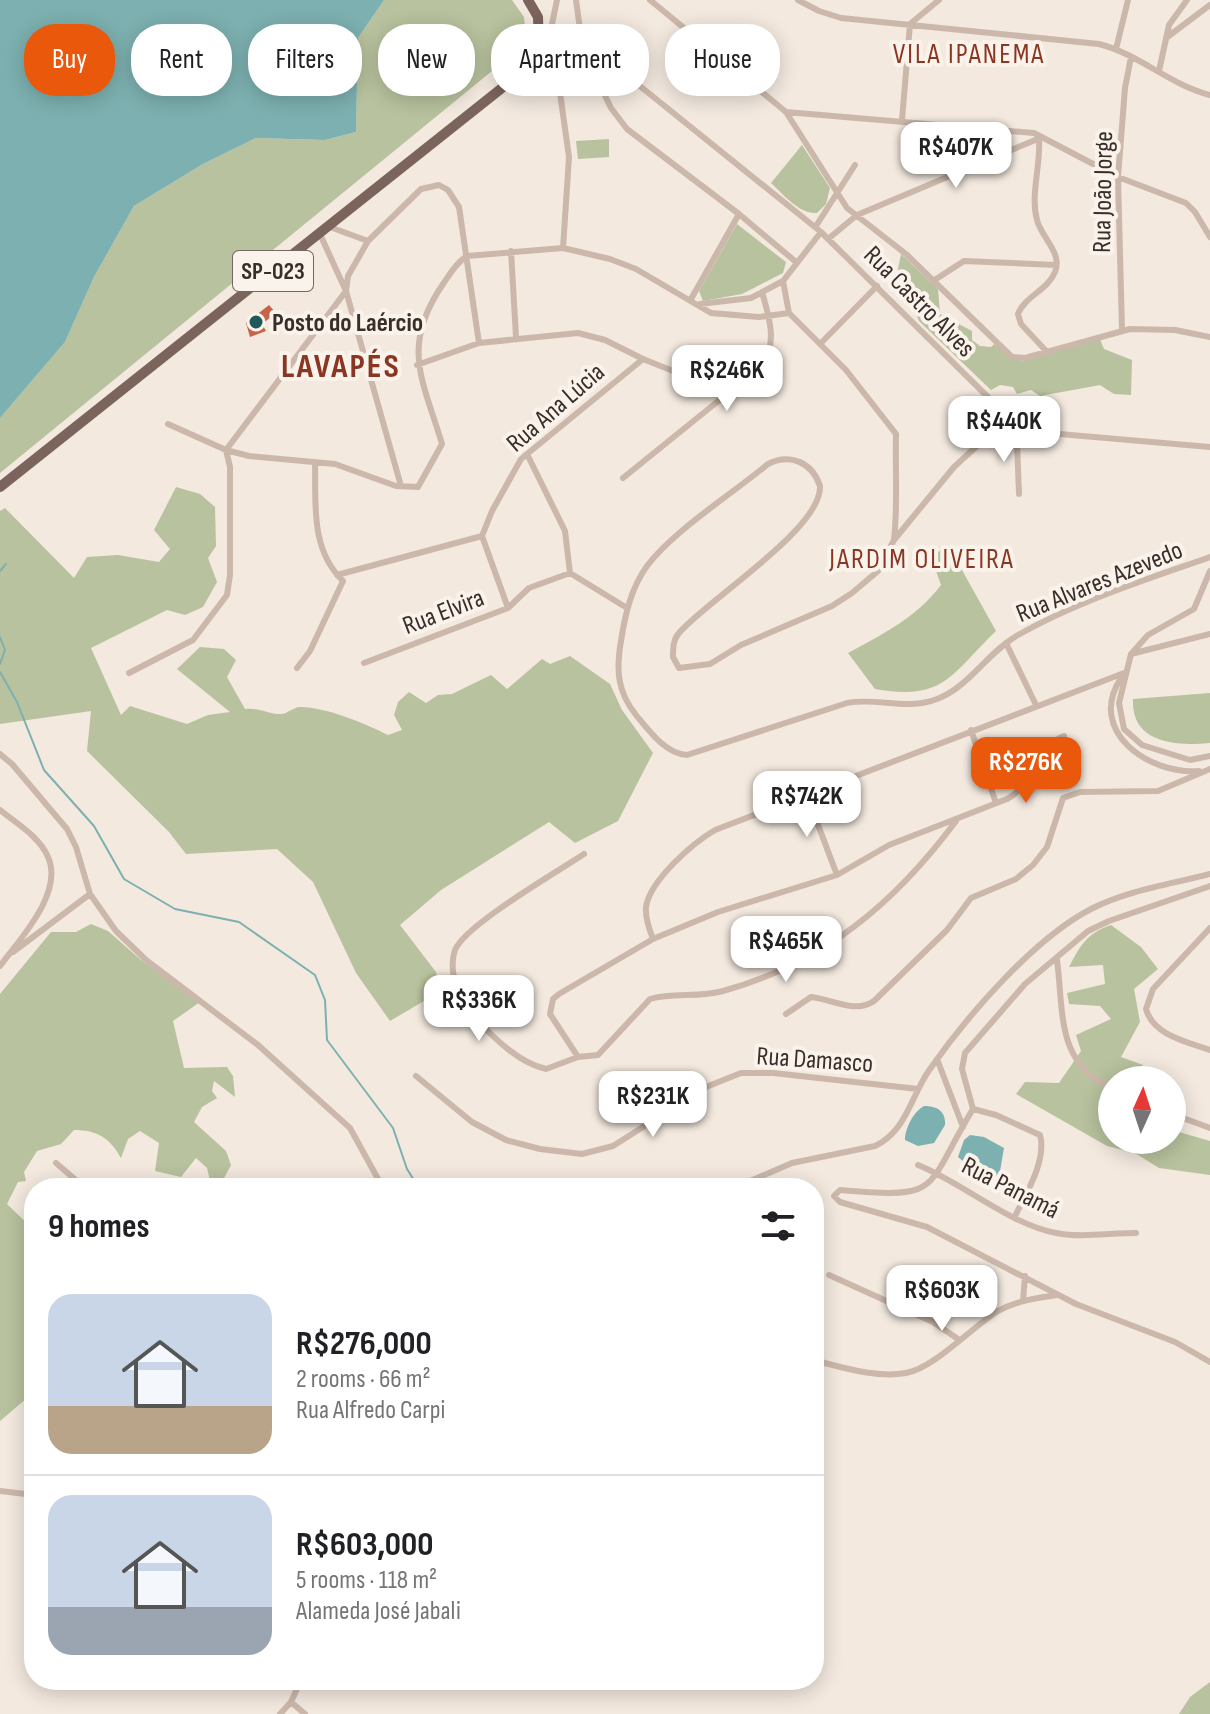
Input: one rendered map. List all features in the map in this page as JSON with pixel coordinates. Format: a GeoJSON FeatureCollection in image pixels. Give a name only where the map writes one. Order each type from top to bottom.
{"type":"FeatureCollection","features":[{"type":"Feature","properties":{"kind":"main road"},"geometry":{"type":"LineString","coordinates":[[528,0],[538,17],[538,24]]}},
{"type":"Feature","properties":{"kind":"main road","name":"SP-023"},"geometry":{"type":"LineString","coordinates":[[0,487],[494,96]]}},
{"type":"Feature","properties":{"kind":"street"},"geometry":{"type":"LineString","coordinates":[[552,24],[557,0]]}},
{"type":"Feature","properties":{"kind":"street"},"geometry":{"type":"LineString","coordinates":[[576,0],[579,24]]}},
{"type":"Feature","properties":{"kind":"street"},"geometry":{"type":"LineString","coordinates":[[650,0],[786,112],[847,208],[906,254],[1012,357],[1025,358],[1122,330],[1175,330],[1210,337]]}},
{"type":"Feature","properties":{"kind":"street"},"geometry":{"type":"LineString","coordinates":[[798,0],[841,18],[1099,44],[1116,49],[1183,85],[1210,95]]}},
{"type":"Feature","properties":{"kind":"street"},"geometry":{"type":"LineString","coordinates":[[902,120],[910,24],[939,0]]}},
{"type":"Feature","properties":{"kind":"street"},"geometry":{"type":"LineString","coordinates":[[1116,49],[1128,0]]}},
{"type":"Feature","properties":{"kind":"street"},"geometry":{"type":"LineString","coordinates":[[1159,71],[1173,18],[1187,0]]}},
{"type":"Feature","properties":{"kind":"street"},"geometry":{"type":"LineString","coordinates":[[1166,38],[1210,5]]}},
{"type":"Feature","properties":{"kind":"street","name":"Rua João Jorge"},"geometry":{"type":"LineString","coordinates":[[1122,330],[1118,177],[1125,88],[1131,57]]}},
{"type":"Feature","properties":{"kind":"street","name":"Rua Castro Alves"},"geometry":{"type":"LineString","coordinates":[[649,93],[816,226],[1000,409],[1013,430]]}},
{"type":"Feature","properties":{"kind":"street"},"geometry":{"type":"LineString","coordinates":[[560,96],[569,157],[563,248]]}},
{"type":"Feature","properties":{"kind":"street"},"geometry":{"type":"LineString","coordinates":[[605,96],[627,129],[739,214],[796,262]]}},
{"type":"Feature","properties":{"kind":"street"},"geometry":{"type":"LineString","coordinates":[[786,112],[1017,130],[1041,138],[1118,177],[1186,203],[1210,237]]}},
{"type":"Feature","properties":{"kind":"street"},"geometry":{"type":"LineString","coordinates":[[828,239],[857,215],[1041,138]]}},
{"type":"Feature","properties":{"kind":"street"},"geometry":{"type":"LineString","coordinates":[[1041,138],[1036,216],[1041,233],[1053,251],[1056,265],[1049,280],[1023,304],[1018,314],[1021,324],[1047,352]]}},
{"type":"Feature","properties":{"kind":"street"},"geometry":{"type":"LineString","coordinates":[[816,226],[855,165]]}},
{"type":"Feature","properties":{"kind":"street"},"geometry":{"type":"LineString","coordinates":[[226,450],[346,291],[348,276],[368,241],[421,189],[439,185],[448,190],[459,207],[479,343]]}},
{"type":"Feature","properties":{"kind":"street"},"geometry":{"type":"LineString","coordinates":[[691,299],[739,214]]}},
{"type":"Feature","properties":{"kind":"street"},"geometry":{"type":"LineString","coordinates":[[322,229],[368,241]]}},
{"type":"Feature","properties":{"kind":"street"},"geometry":{"type":"LineString","coordinates":[[322,229],[346,291],[401,486]]}},
{"type":"Feature","properties":{"kind":"street"},"geometry":{"type":"LineString","coordinates":[[700,304],[735,301],[783,281],[821,232]]}},
{"type":"Feature","properties":{"kind":"street"},"geometry":{"type":"LineString","coordinates":[[168,424],[226,450],[249,456],[347,466],[401,486],[418,487],[442,444],[417,365],[418,346],[431,302],[455,266],[467,256],[563,248],[621,263],[700,304],[711,313],[771,316],[789,313]]}},
{"type":"Feature","properties":{"kind":"street"},"geometry":{"type":"LineString","coordinates":[[511,251],[516,337]]}},
{"type":"Feature","properties":{"kind":"street"},"geometry":{"type":"LineString","coordinates":[[933,281],[964,261],[1056,265]]}},
{"type":"Feature","properties":{"kind":"street"},"geometry":{"type":"LineString","coordinates":[[783,281],[789,313],[855,381],[896,434],[894,471],[898,505],[894,540]]}},
{"type":"Feature","properties":{"kind":"street"},"geometry":{"type":"LineString","coordinates":[[820,344],[877,286]]}},
{"type":"Feature","properties":{"kind":"street"},"geometry":{"type":"LineString","coordinates":[[623,478],[764,364],[770,348],[771,316],[762,292]]}},
{"type":"Feature","properties":{"kind":"street"},"geometry":{"type":"LineString","coordinates":[[417,365],[479,343],[566,332],[590,335],[728,393]]}},
{"type":"Feature","properties":{"kind":"street","name":"Rua Ana Lúcia"},"geometry":{"type":"LineString","coordinates":[[482,536],[511,473],[527,454],[643,359]]}},
{"type":"Feature","properties":{"kind":"street"},"geometry":{"type":"LineString","coordinates":[[570,573],[627,608],[639,579],[656,555],[768,464],[792,458],[809,469],[820,486],[818,501],[780,546],[678,634],[673,657],[679,668],[710,664],[741,645],[832,606],[878,571],[894,540],[973,449],[990,434],[1013,430],[1210,447]]}},
{"type":"Feature","properties":{"kind":"street"},"geometry":{"type":"LineString","coordinates":[[1013,430],[1019,462],[1019,494]]}},
{"type":"Feature","properties":{"kind":"street"},"geometry":{"type":"LineString","coordinates":[[129,673],[193,640],[227,595],[230,575],[230,467],[226,450]]}},
{"type":"Feature","properties":{"kind":"street"},"geometry":{"type":"LineString","coordinates":[[527,454],[565,531],[570,573]]}},
{"type":"Feature","properties":{"kind":"street"},"geometry":{"type":"LineString","coordinates":[[297,668],[310,651],[343,581],[324,558],[317,533],[315,462]]}},
{"type":"Feature","properties":{"kind":"street"},"geometry":{"type":"LineString","coordinates":[[337,575],[482,536]]}},
{"type":"Feature","properties":{"kind":"street","name":"Rua Elvira"},"geometry":{"type":"LineString","coordinates":[[364,663],[508,608],[482,536]]}},
{"type":"Feature","properties":{"kind":"street","name":"Rua Alvares Azevedo"},"geometry":{"type":"LineString","coordinates":[[627,608],[617,669],[622,693],[643,723],[680,755],[713,748],[847,703],[868,700],[914,705],[939,699],[1006,643],[1111,592],[1210,557]]}},
{"type":"Feature","properties":{"kind":"street"},"geometry":{"type":"LineString","coordinates":[[1208,770],[1185,772],[1149,763],[1120,738],[1113,722],[1113,702],[1114,689],[1131,654],[1148,635],[1194,609],[1210,571]]}},
{"type":"Feature","properties":{"kind":"street"},"geometry":{"type":"LineString","coordinates":[[508,608],[529,588],[570,573]]}},
{"type":"Feature","properties":{"kind":"street"},"geometry":{"type":"LineString","coordinates":[[1131,654],[1210,634]]}},
{"type":"Feature","properties":{"kind":"street"},"geometry":{"type":"LineString","coordinates":[[1006,643],[1036,705]]}},
{"type":"Feature","properties":{"kind":"street"},"geometry":{"type":"LineString","coordinates":[[653,939],[646,915],[650,895],[690,847],[724,826],[1124,673]]}},
{"type":"Feature","properties":{"kind":"street"},"geometry":{"type":"LineString","coordinates":[[1124,673],[1120,718],[1131,737],[1154,751],[1179,758],[1190,760],[1210,756]]}},
{"type":"Feature","properties":{"kind":"street"},"geometry":{"type":"LineString","coordinates":[[971,730],[996,803]]}},
{"type":"Feature","properties":{"kind":"street"},"geometry":{"type":"LineString","coordinates":[[578,1057],[550,1014],[553,999],[653,939],[718,912],[837,875],[889,845],[996,803],[1023,789],[1049,746],[1064,736]]}},
{"type":"Feature","properties":{"kind":"street"},"geometry":{"type":"LineString","coordinates":[[0,754],[67,829],[76,847],[90,894],[106,920],[128,945],[258,1045],[350,1128],[378,1178]]}},
{"type":"Feature","properties":{"kind":"street"},"geometry":{"type":"LineString","coordinates":[[786,1014],[811,997],[847,1005],[869,1005],[947,930],[971,898],[1016,879],[1033,865],[1047,847],[1063,798],[1080,792],[1158,791],[1208,770]]}},
{"type":"Feature","properties":{"kind":"street"},"geometry":{"type":"LineString","coordinates":[[806,793],[837,875]]}},
{"type":"Feature","properties":{"kind":"street"},"geometry":{"type":"LineString","coordinates":[[0,810],[40,845],[48,856],[52,879],[42,905],[0,966]]}},
{"type":"Feature","properties":{"kind":"street"},"geometry":{"type":"LineString","coordinates":[[584,854],[464,938],[455,950],[454,975],[471,1014],[493,1036],[530,1063],[552,1069],[578,1057],[598,1055],[650,999],[724,991],[784,968],[835,943],[916,870],[956,821]]}},
{"type":"Feature","properties":{"kind":"street"},"geometry":{"type":"LineString","coordinates":[[757,1178],[792,1163],[885,1141],[897,1129],[937,1059],[971,1015],[1068,924],[1094,908],[1128,895],[1210,874]]}},
{"type":"Feature","properties":{"kind":"street"},"geometry":{"type":"LineString","coordinates":[[1210,886],[1109,921],[1077,939],[1000,1009],[965,1053],[962,1069],[973,1109],[939,1173],[927,1186],[909,1194],[840,1190],[834,1196],[840,1202],[927,1227],[1105,1318],[1175,1342],[1210,1362]]}},
{"type":"Feature","properties":{"kind":"street"},"geometry":{"type":"LineString","coordinates":[[8,955],[90,894]]}},
{"type":"Feature","properties":{"kind":"street"},"geometry":{"type":"LineString","coordinates":[[1210,928],[1153,989],[1146,1009],[1153,1024],[1161,1031],[1210,1050]]}},
{"type":"Feature","properties":{"kind":"street"},"geometry":{"type":"LineString","coordinates":[[1057,960],[1069,1049],[1077,1065],[1098,1081]]}},
{"type":"Feature","properties":{"kind":"street"},"geometry":{"type":"LineString","coordinates":[[937,1059],[963,1127]]}},
{"type":"Feature","properties":{"kind":"street","name":"Rua Damasco"},"geometry":{"type":"LineString","coordinates":[[416,1076],[472,1122],[506,1140],[540,1149],[582,1154],[613,1146],[706,1087],[741,1073],[773,1073],[918,1089]]}},
{"type":"Feature","properties":{"kind":"street"},"geometry":{"type":"LineString","coordinates":[[973,1109],[996,1115],[1040,1135],[1042,1148],[1035,1172],[1015,1216]]}},
{"type":"Feature","properties":{"kind":"street"},"geometry":{"type":"LineString","coordinates":[[1186,1119],[1210,1128]]}},
{"type":"Feature","properties":{"kind":"street"},"geometry":{"type":"LineString","coordinates":[[56,1163],[73,1178]]}},
{"type":"Feature","properties":{"kind":"street","name":"Rua Panamá"},"geometry":{"type":"LineString","coordinates":[[918,1165],[939,1173],[1015,1216],[1058,1233],[1136,1233]]}},
{"type":"Feature","properties":{"kind":"street"},"geometry":{"type":"LineString","coordinates":[[829,1275],[933,1322],[958,1339]]}},
{"type":"Feature","properties":{"kind":"street"},"geometry":{"type":"LineString","coordinates":[[1023,1301],[1025,1276]]}},
{"type":"Feature","properties":{"kind":"street"},"geometry":{"type":"LineString","coordinates":[[824,1363],[861,1371],[907,1373],[933,1361],[997,1312],[1023,1301],[1057,1295]]}},
{"type":"Feature","properties":{"kind":"street"},"geometry":{"type":"LineString","coordinates":[[0,1491],[24,1494]]}},
{"type":"Feature","properties":{"kind":"street"},"geometry":{"type":"LineString","coordinates":[[280,1714],[296,1690]]}},
{"type":"Feature","properties":{"kind":"street"},"geometry":{"type":"LineString","coordinates":[[291,1702],[305,1714]]}},
{"type":"Feature","properties":{"kind":"green space"},"geometry":{"type":"Polygon","coordinates":[[[384,0],[512,0],[524,17],[525,24],[491,24],[491,72],[475,85],[475,24],[378,24],[378,96],[461,96],[0,473],[0,418],[65,342],[94,277],[134,206],[203,164],[256,138],[325,140],[356,132],[357,96],[362,96],[362,32],[384,0]]]}},
{"type":"Feature","properties":{"kind":"green space"},"geometry":{"type":"Polygon","coordinates":[[[609,139],[609,157],[578,159],[576,141],[609,139]]]}},
{"type":"Feature","properties":{"kind":"green space"},"geometry":{"type":"Polygon","coordinates":[[[802,145],[830,188],[826,204],[817,213],[798,207],[771,183],[802,145]]]}},
{"type":"Feature","properties":{"kind":"green space"},"geometry":{"type":"Polygon","coordinates":[[[737,224],[786,262],[783,273],[742,294],[703,301],[699,291],[737,224]]]}},
{"type":"Feature","properties":{"kind":"green space"},"geometry":{"type":"Polygon","coordinates":[[[901,254],[938,289],[940,314],[972,331],[972,340],[980,346],[991,347],[994,344],[1012,358],[1023,361],[1100,339],[1104,349],[1132,360],[1131,395],[1114,394],[1100,385],[1040,396],[1031,390],[1017,394],[1013,387],[1000,385],[991,390],[919,321],[897,274],[901,254]]]}},
{"type":"Feature","properties":{"kind":"green space"},"geometry":{"type":"Polygon","coordinates":[[[176,487],[200,494],[215,507],[216,546],[208,558],[217,582],[203,607],[185,615],[167,610],[91,648],[121,715],[130,706],[187,724],[208,715],[230,712],[177,669],[200,647],[224,649],[236,660],[227,677],[245,709],[278,714],[299,707],[320,709],[388,735],[402,730],[394,715],[398,702],[409,692],[426,703],[438,695],[452,694],[491,675],[507,689],[542,659],[550,664],[570,656],[610,684],[622,710],[653,753],[618,821],[575,843],[549,822],[441,890],[400,925],[436,972],[449,1011],[424,1001],[390,1021],[356,973],[313,882],[277,849],[186,854],[169,832],[87,751],[91,711],[0,724],[0,511],[5,508],[74,578],[87,557],[118,555],[159,562],[170,549],[154,530],[176,487]]]}},
{"type":"Feature","properties":{"kind":"green space"},"geometry":{"type":"Polygon","coordinates":[[[948,545],[996,631],[956,672],[932,688],[898,692],[875,689],[848,653],[898,624],[931,597],[941,585],[931,557],[948,545]]]}},
{"type":"Feature","properties":{"kind":"green space"},"geometry":{"type":"Polygon","coordinates":[[[1210,693],[1210,743],[1183,744],[1158,739],[1139,725],[1134,714],[1133,699],[1210,693]]]}},
{"type":"Feature","properties":{"kind":"green space"},"geometry":{"type":"Polygon","coordinates":[[[91,924],[108,931],[141,960],[200,1002],[173,1021],[184,1068],[227,1067],[233,1076],[235,1097],[214,1081],[212,1091],[217,1098],[202,1107],[194,1122],[226,1151],[231,1165],[224,1178],[209,1178],[207,1168],[196,1158],[181,1177],[155,1171],[159,1143],[140,1131],[128,1139],[121,1158],[102,1136],[82,1130],[74,1130],[61,1144],[37,1151],[24,1172],[24,1181],[18,1182],[7,1204],[24,1220],[24,1401],[0,1421],[0,994],[51,932],[76,932],[91,924]]]}},
{"type":"Feature","properties":{"kind":"green space"},"geometry":{"type":"Polygon","coordinates":[[[1111,925],[1141,947],[1158,969],[1134,989],[1140,1022],[1121,1057],[1143,1066],[1098,1066],[1098,1141],[1016,1094],[1025,1082],[1059,1083],[1081,1051],[1076,1035],[1111,1019],[1100,1006],[1069,1004],[1067,993],[1105,984],[1103,965],[1069,967],[1085,941],[1111,925]]]}},
{"type":"Feature","properties":{"kind":"green space"},"geometry":{"type":"Polygon","coordinates":[[[1186,1134],[1210,1141],[1210,1175],[1159,1168],[1137,1154],[1186,1154],[1186,1134]]]}},
{"type":"Feature","properties":{"kind":"green space"},"geometry":{"type":"Polygon","coordinates":[[[1210,1682],[1210,1714],[1179,1714],[1190,1697],[1210,1682]]]}},
{"type":"Feature","properties":{"kind":"water"},"geometry":{"type":"Polygon","coordinates":[[[0,0],[384,0],[362,32],[362,24],[248,24],[248,96],[357,96],[356,132],[325,140],[256,138],[203,164],[134,206],[94,277],[65,342],[0,418],[0,0]]]}},
{"type":"Feature","properties":{"kind":"water"},"geometry":{"type":"Polygon","coordinates":[[[924,1106],[940,1110],[945,1125],[934,1143],[918,1146],[905,1140],[905,1136],[913,1116],[924,1106]]]}},
{"type":"Feature","properties":{"kind":"water"},"geometry":{"type":"Polygon","coordinates":[[[970,1135],[984,1137],[1004,1148],[999,1177],[986,1180],[958,1157],[964,1140],[970,1135]]]}},
{"type":"Feature","properties":{"kind":"building","name":"Posto do Laércio"},"geometry":{"type":"Polygon","coordinates":[[[269,305],[276,313],[262,324],[266,331],[250,337],[246,323],[269,305]]]}},
{"type":"Feature","properties":{"kind":"waterway"},"geometry":{"type":"LineString","coordinates":[[0,571],[6,564]]}},
{"type":"Feature","properties":{"kind":"waterway"},"geometry":{"type":"LineString","coordinates":[[0,637],[5,650],[0,664]]}},
{"type":"Feature","properties":{"kind":"waterway"},"geometry":{"type":"LineString","coordinates":[[0,672],[17,702],[44,770],[94,826],[124,879],[175,909],[239,922],[315,975],[325,1000],[327,1040],[393,1128],[413,1178]]}},
{"type":"Feature","properties":{"kind":"place","name":"Posto do Laércio"},"geometry":{"type":"Point","coordinates":[256,322]}},
{"type":"Feature","properties":{"kind":"district","name":"VILA IPANEMA"},"geometry":{"type":"Point","coordinates":[969,53]}},
{"type":"Feature","properties":{"kind":"district","name":"LAVAPÉS"},"geometry":{"type":"Point","coordinates":[341,365]}},
{"type":"Feature","properties":{"kind":"district","name":"JARDIM OLIVEIRA"},"geometry":{"type":"Point","coordinates":[922,558]}}]}
